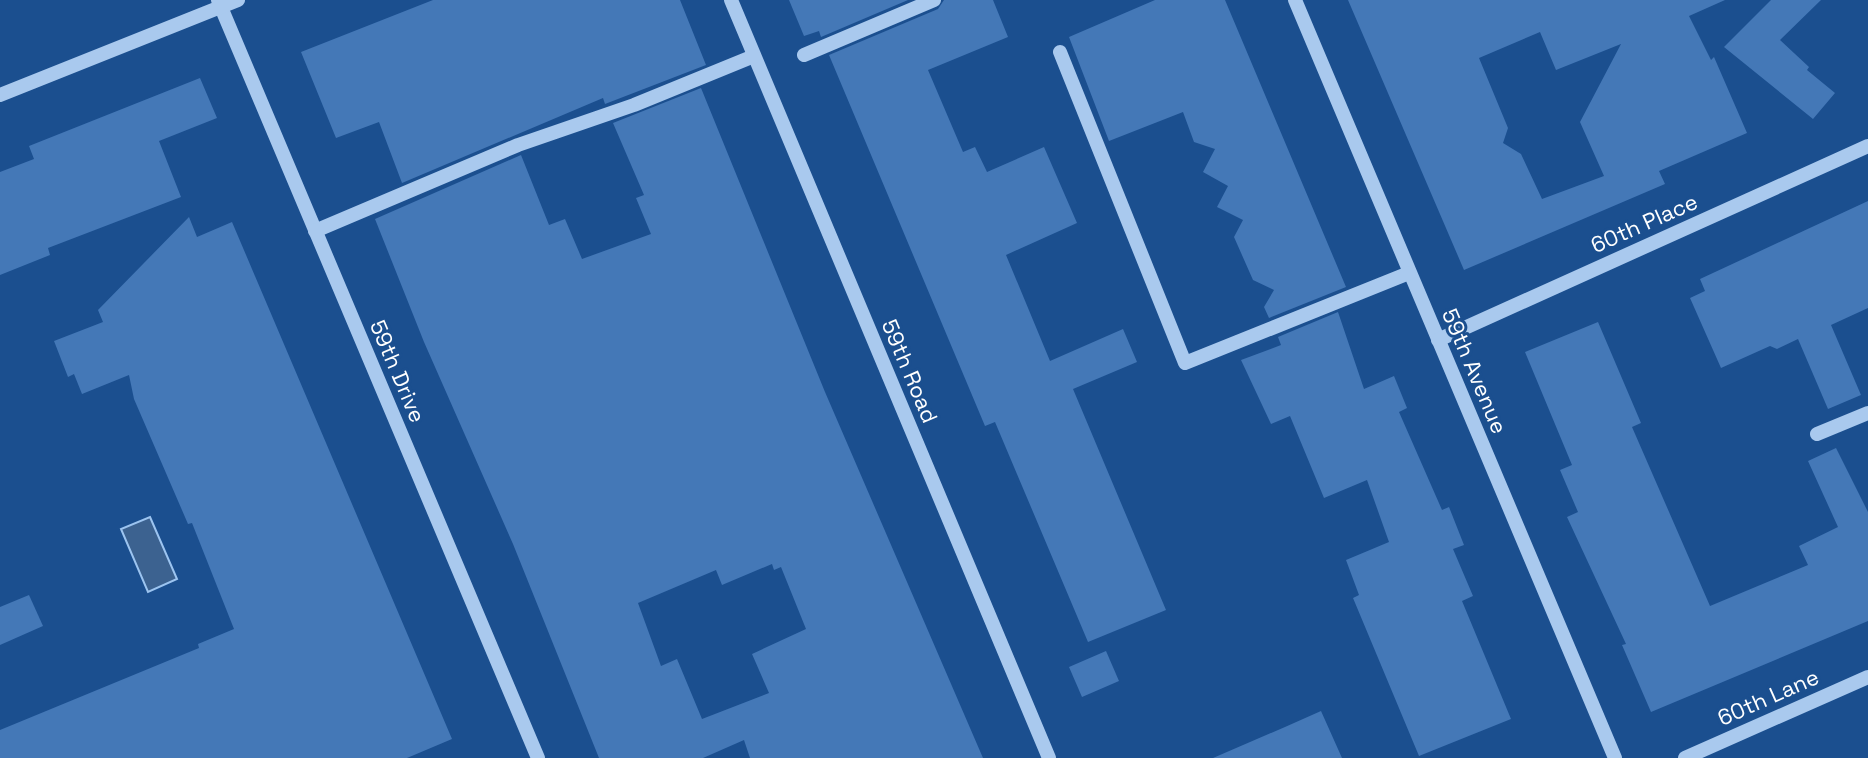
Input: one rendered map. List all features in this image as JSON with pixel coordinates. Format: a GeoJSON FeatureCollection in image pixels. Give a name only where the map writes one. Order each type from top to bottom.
{"type":"FeatureCollection","features":[{"type":"Feature","properties":{"kind":"street"},"geometry":{"type":"LineString","coordinates":[[0,95],[219,3],[238,0]]}},
{"type":"Feature","properties":{"kind":"street","name":"59th Road"},"geometry":{"type":"LineString","coordinates":[[731,0],[1049,758]]}},
{"type":"Feature","properties":{"kind":"street"},"geometry":{"type":"LineString","coordinates":[[804,55],[934,0]]}},
{"type":"Feature","properties":{"kind":"street","name":"59th Avenue"},"geometry":{"type":"LineString","coordinates":[[1295,0],[1615,758]]}},
{"type":"Feature","properties":{"kind":"street","name":"59th Drive"},"geometry":{"type":"LineString","coordinates":[[219,3],[533,757]]}},
{"type":"Feature","properties":{"kind":"street"},"geometry":{"type":"LineString","coordinates":[[1060,52],[1185,363],[1409,273]]}},
{"type":"Feature","properties":{"kind":"street"},"geometry":{"type":"LineString","coordinates":[[315,231],[518,145],[634,105],[754,56]]}},
{"type":"Feature","properties":{"kind":"street","name":"60th Place"},"geometry":{"type":"LineString","coordinates":[[1438,340],[1868,146]]}},
{"type":"Feature","properties":{"kind":"street"},"geometry":{"type":"LineString","coordinates":[[1817,434],[1868,413]]}},
{"type":"Feature","properties":{"kind":"street","name":"60th Lane"},"geometry":{"type":"LineString","coordinates":[[1685,758],[1868,677]]}},
{"type":"Feature","properties":{"kind":"water"},"geometry":{"type":"Polygon","coordinates":[[[150,517],[177,579],[148,592],[121,529],[150,517]]]}},
{"type":"Feature","properties":{"kind":"building"},"geometry":{"type":"Polygon","coordinates":[[[433,0],[680,0],[706,65],[605,104],[603,98],[402,183],[379,122],[336,138],[301,52],[433,0]]]}},
{"type":"Feature","properties":{"kind":"building"},"geometry":{"type":"Polygon","coordinates":[[[789,0],[908,0],[821,37],[819,31],[804,36],[789,0]]]}},
{"type":"Feature","properties":{"kind":"building"},"geometry":{"type":"Polygon","coordinates":[[[944,0],[993,0],[1008,37],[928,70],[963,152],[975,147],[987,172],[1044,147],[1077,223],[1006,255],[1050,361],[1123,329],[1137,362],[1073,389],[1166,610],[1088,642],[995,422],[985,426],[829,55],[938,9],[944,0]]]}},
{"type":"Feature","properties":{"kind":"building"},"geometry":{"type":"Polygon","coordinates":[[[1155,0],[1225,0],[1346,287],[1269,318],[1264,307],[1274,290],[1253,280],[1234,237],[1243,220],[1217,207],[1228,186],[1203,172],[1215,149],[1194,142],[1183,112],[1109,141],[1069,37],[1155,0]]]}},
{"type":"Feature","properties":{"kind":"building"},"geometry":{"type":"Polygon","coordinates":[[[1348,0],[1725,0],[1689,16],[1711,60],[1714,57],[1747,133],[1659,171],[1665,184],[1464,270],[1348,0]],[[1540,32],[1479,58],[1508,128],[1503,143],[1521,154],[1542,199],[1604,176],[1580,122],[1621,44],[1556,70],[1540,32]]]}},
{"type":"Feature","properties":{"kind":"building"},"geometry":{"type":"Polygon","coordinates":[[[1771,0],[1821,0],[1780,40],[1809,67],[1807,70],[1835,93],[1813,119],[1724,47],[1771,0]]]}},
{"type":"Feature","properties":{"kind":"building"},"geometry":{"type":"Polygon","coordinates":[[[200,78],[217,118],[159,141],[181,197],[48,248],[50,255],[0,275],[0,172],[34,159],[29,146],[200,78]]]}},
{"type":"Feature","properties":{"kind":"building"},"geometry":{"type":"Polygon","coordinates":[[[701,88],[825,392],[983,758],[750,758],[744,740],[703,758],[599,758],[513,544],[424,342],[375,219],[521,155],[549,225],[565,219],[582,259],[651,234],[636,198],[644,195],[613,123],[701,88]],[[772,564],[722,585],[716,570],[638,603],[661,666],[677,659],[702,719],[769,693],[752,654],[806,629],[781,567],[774,570],[772,564]]]}},
{"type":"Feature","properties":{"kind":"building"},"geometry":{"type":"Polygon","coordinates":[[[1868,201],[1868,308],[1831,325],[1861,395],[1828,409],[1798,339],[1777,349],[1770,346],[1721,368],[1690,298],[1705,291],[1700,279],[1868,201]]]}},
{"type":"Feature","properties":{"kind":"building"},"geometry":{"type":"Polygon","coordinates":[[[189,217],[197,237],[232,222],[452,739],[407,758],[0,758],[0,730],[199,648],[198,644],[234,629],[192,523],[188,524],[134,399],[129,375],[82,394],[74,374],[68,377],[54,341],[103,322],[98,310],[189,217]]]}},
{"type":"Feature","properties":{"kind":"building"},"geometry":{"type":"Polygon","coordinates":[[[1338,312],[1364,389],[1394,376],[1407,408],[1399,412],[1442,510],[1449,507],[1464,545],[1453,549],[1473,596],[1462,601],[1511,719],[1419,756],[1353,598],[1359,595],[1346,560],[1389,542],[1367,480],[1324,498],[1290,416],[1271,424],[1241,360],[1281,345],[1278,337],[1338,312]]]}},
{"type":"Feature","properties":{"kind":"building"},"geometry":{"type":"Polygon","coordinates":[[[1598,322],[1641,423],[1632,427],[1710,606],[1808,565],[1799,546],[1838,527],[1808,461],[1836,448],[1868,512],[1868,621],[1651,712],[1622,645],[1626,644],[1567,517],[1578,512],[1560,470],[1572,465],[1525,352],[1598,322]]]}},
{"type":"Feature","properties":{"kind":"building"},"geometry":{"type":"Polygon","coordinates":[[[29,595],[43,626],[0,645],[0,607],[29,595]]]}},
{"type":"Feature","properties":{"kind":"building"},"geometry":{"type":"Polygon","coordinates":[[[1106,651],[1119,681],[1082,697],[1069,667],[1106,651]]]}},
{"type":"Feature","properties":{"kind":"building"},"geometry":{"type":"Polygon","coordinates":[[[1321,711],[1342,758],[1213,758],[1285,727],[1321,711]]]}}]}
